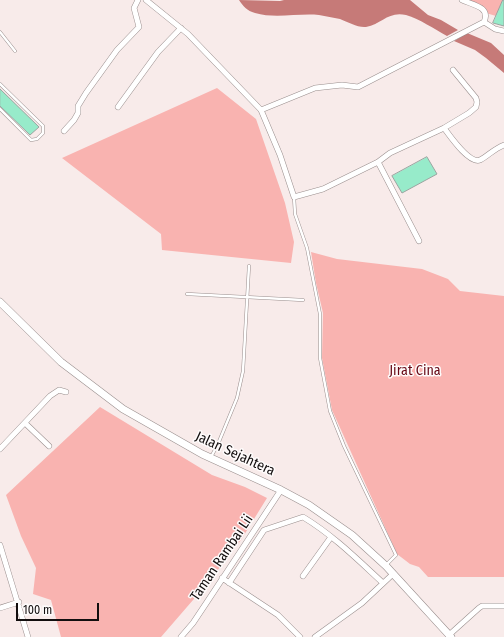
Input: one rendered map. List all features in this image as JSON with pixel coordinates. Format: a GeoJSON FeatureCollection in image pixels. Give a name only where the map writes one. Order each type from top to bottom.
{"type":"FeatureCollection","features":[{"type":"Feature","properties":{"kind":"street"},"geometry":{"type":"LineString","coordinates":[[64,130],[74,120],[78,113],[78,106],[117,50],[139,27],[134,8],[138,0]]}},
{"type":"Feature","properties":{"kind":"street"},"geometry":{"type":"LineString","coordinates":[[146,0],[188,34],[261,110],[280,155],[294,197],[323,188],[378,162],[390,154],[444,128],[469,113],[476,107],[476,98],[453,70]]}},
{"type":"Feature","properties":{"kind":"street"},"geometry":{"type":"LineString","coordinates":[[261,110],[315,88],[342,85],[358,87],[484,22],[486,13],[483,8],[462,0]]}},
{"type":"Feature","properties":{"kind":"street"},"geometry":{"type":"LineString","coordinates":[[484,22],[496,29],[504,31]]}},
{"type":"Feature","properties":{"kind":"street"},"geometry":{"type":"LineString","coordinates":[[118,107],[158,52],[180,28]]}},
{"type":"Feature","properties":{"kind":"street"},"geometry":{"type":"LineString","coordinates":[[444,128],[470,159],[479,160],[495,149],[504,145]]}},
{"type":"Feature","properties":{"kind":"street"},"geometry":{"type":"LineString","coordinates":[[378,162],[419,240]]}},
{"type":"Feature","properties":{"kind":"street","name":"Jalan Sejahtera"},"geometry":{"type":"LineString","coordinates":[[0,302],[61,362],[101,394],[142,420],[210,458],[281,490],[309,505],[352,535],[386,566],[450,636]]}},
{"type":"Feature","properties":{"kind":"street"},"geometry":{"type":"LineString","coordinates":[[0,450],[50,396],[59,390],[66,392]]}},
{"type":"Feature","properties":{"kind":"street"},"geometry":{"type":"LineString","coordinates":[[25,423],[49,446]]}},
{"type":"Feature","properties":{"kind":"street","name":"Taman Rambai Lii"},"geometry":{"type":"LineString","coordinates":[[181,637],[193,623],[281,490]]}},
{"type":"Feature","properties":{"kind":"street"},"geometry":{"type":"LineString","coordinates":[[229,583],[266,528],[303,517],[331,537],[383,583]]}},
{"type":"Feature","properties":{"kind":"street"},"geometry":{"type":"LineString","coordinates":[[303,576],[331,537]]}},
{"type":"Feature","properties":{"kind":"street"},"geometry":{"type":"LineString","coordinates":[[0,545],[2,555],[19,602],[28,637]]}},
{"type":"Feature","properties":{"kind":"street"},"geometry":{"type":"LineString","coordinates":[[315,637],[362,603],[393,574]]}},
{"type":"Feature","properties":{"kind":"street"},"geometry":{"type":"LineString","coordinates":[[222,578],[278,615],[300,637]]}},
{"type":"Feature","properties":{"kind":"street"},"geometry":{"type":"LineString","coordinates":[[0,608],[19,602]]}},
{"type":"Feature","properties":{"kind":"street"},"geometry":{"type":"LineString","coordinates":[[450,636],[482,606],[504,606]]}},
{"type":"Feature","properties":{"kind":"lane"},"geometry":{"type":"LineString","coordinates":[[0,32],[15,51]]}},
{"type":"Feature","properties":{"kind":"lane"},"geometry":{"type":"LineString","coordinates":[[0,84],[43,126],[43,133],[37,139],[31,140],[0,109]]}},
{"type":"Feature","properties":{"kind":"lane"},"geometry":{"type":"LineString","coordinates":[[294,197],[295,214],[307,248],[320,314],[320,358],[330,411],[344,446],[396,556],[386,566]]}},
{"type":"Feature","properties":{"kind":"lane"},"geometry":{"type":"LineString","coordinates":[[210,458],[218,444],[237,398],[243,371],[248,266]]}},
{"type":"Feature","properties":{"kind":"lane"},"geometry":{"type":"LineString","coordinates":[[186,294],[303,300]]}},
{"type":"Feature","properties":{"kind":"green space"},"geometry":{"type":"Polygon","coordinates":[[[462,0],[504,1],[496,16],[486,13],[462,0]]]}},
{"type":"Feature","properties":{"kind":"green space"},"geometry":{"type":"Polygon","coordinates":[[[217,88],[256,119],[285,203],[294,242],[291,263],[162,250],[161,234],[62,158],[217,88]]]}},
{"type":"Feature","properties":{"kind":"green space","name":"Jirat Cina"},"geometry":{"type":"Polygon","coordinates":[[[311,252],[337,259],[422,269],[448,279],[460,291],[504,296],[504,577],[428,577],[419,567],[410,564],[397,554],[332,410],[322,358],[323,313],[311,252]]]}},
{"type":"Feature","properties":{"kind":"green space"},"geometry":{"type":"Polygon","coordinates":[[[100,407],[212,475],[245,487],[267,498],[241,540],[206,585],[161,637],[61,637],[51,600],[33,594],[36,568],[21,536],[6,495],[100,407]]]}},
{"type":"Feature","properties":{"kind":"shaded area"},"geometry":{"type":"Polygon","coordinates":[[[239,0],[410,0],[428,15],[441,20],[458,30],[447,36],[427,24],[400,14],[390,16],[366,27],[356,26],[340,19],[319,15],[270,16],[250,11],[239,0]]]}},
{"type":"Feature","properties":{"kind":"shaded area"},"geometry":{"type":"Polygon","coordinates":[[[467,33],[491,43],[504,55],[504,73],[475,50],[454,41],[467,33]]]}},
{"type":"Feature","properties":{"kind":"building"},"geometry":{"type":"Polygon","coordinates":[[[504,0],[504,26],[493,23],[504,0]]]}},
{"type":"Feature","properties":{"kind":"building"},"geometry":{"type":"Polygon","coordinates":[[[0,89],[39,127],[30,135],[0,106],[0,89]]]}},
{"type":"Feature","properties":{"kind":"building"},"geometry":{"type":"Polygon","coordinates":[[[427,157],[437,174],[402,193],[392,176],[427,157]]]}}]}
